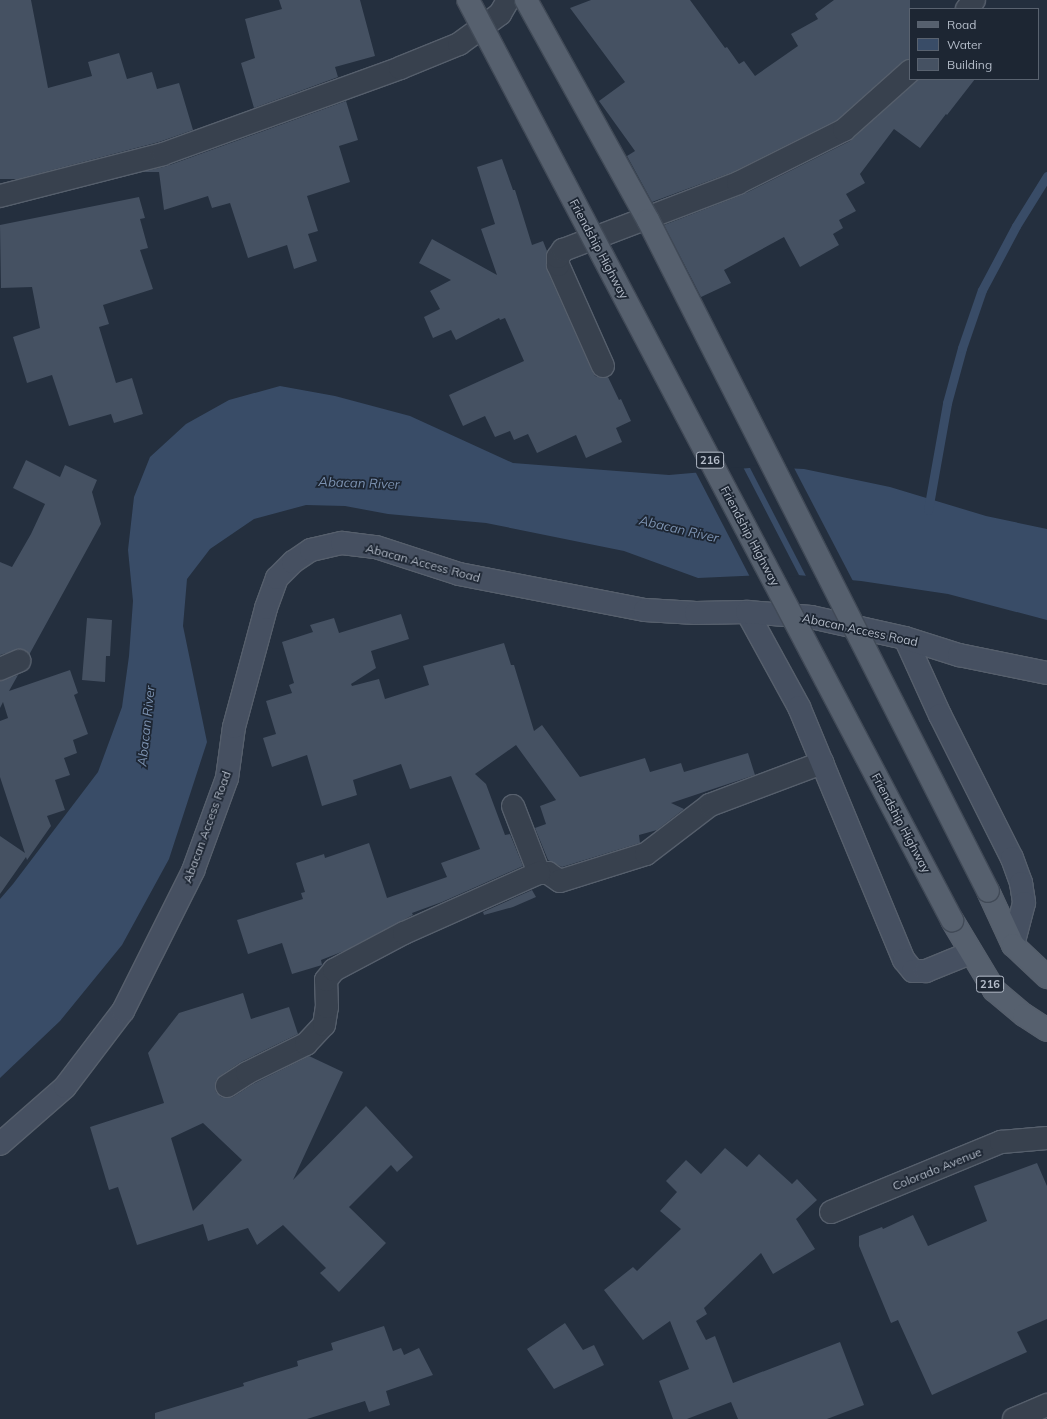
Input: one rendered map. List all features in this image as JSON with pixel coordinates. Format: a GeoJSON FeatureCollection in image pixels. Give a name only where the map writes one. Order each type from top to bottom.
{"type":"FeatureCollection","features":[{"type":"Feature","properties":{"kind":"main road","name":"Friendship Highway"},"geometry":{"type":"LineString","coordinates":[[468,0],[970,953],[994,990],[1024,1015],[1047,1030]]}},
{"type":"Feature","properties":{"kind":"main road"},"geometry":{"type":"LineString","coordinates":[[526,0],[648,220],[988,891],[1013,945],[1047,977]]}},
{"type":"Feature","properties":{"kind":"street"},"geometry":{"type":"LineString","coordinates":[[0,196],[163,154],[400,68],[459,44],[500,14],[508,0]]}},
{"type":"Feature","properties":{"kind":"street"},"geometry":{"type":"LineString","coordinates":[[968,8],[974,0]]}},
{"type":"Feature","properties":{"kind":"street"},"geometry":{"type":"LineString","coordinates":[[603,366],[558,265],[558,257],[563,250],[738,183],[844,130],[909,72]]}},
{"type":"Feature","properties":{"kind":"street","name":"Abacan Access Road"},"geometry":{"type":"LineString","coordinates":[[0,1144],[66,1087],[123,1011],[193,870],[227,778],[234,727],[266,608],[277,578],[293,562],[311,550],[342,543],[376,547],[458,574],[645,610],[696,613],[747,612],[811,617],[905,638],[959,655],[1047,673]]}},
{"type":"Feature","properties":{"kind":"street"},"geometry":{"type":"LineString","coordinates":[[747,612],[799,707],[904,960],[913,971],[926,970],[970,953]]}},
{"type":"Feature","properties":{"kind":"street"},"geometry":{"type":"LineString","coordinates":[[905,638],[940,715],[1012,858],[1021,883],[1024,903],[1013,945]]}},
{"type":"Feature","properties":{"kind":"street"},"geometry":{"type":"LineString","coordinates":[[227,1086],[247,1073],[306,1044],[324,1024],[327,1007],[326,980],[334,970],[404,933],[539,873],[548,874],[560,880],[646,854],[710,805],[822,763]]}},
{"type":"Feature","properties":{"kind":"street"},"geometry":{"type":"LineString","coordinates":[[513,806],[539,873]]}},
{"type":"Feature","properties":{"kind":"street","name":"Colorado Avenue"},"geometry":{"type":"LineString","coordinates":[[831,1212],[1002,1142],[1047,1138]]}},
{"type":"Feature","properties":{"kind":"street"},"geometry":{"type":"LineString","coordinates":[[1014,1419],[1047,1405]]}},
{"type":"Feature","properties":{"kind":"water","name":"Abacan River"},"geometry":{"type":"Polygon","coordinates":[[[280,386],[335,396],[410,416],[513,463],[669,475],[761,467],[804,469],[890,487],[986,516],[1047,529],[1047,620],[948,594],[861,581],[787,574],[698,578],[624,551],[486,523],[388,514],[345,506],[306,505],[254,519],[210,549],[187,579],[183,626],[207,742],[169,859],[122,945],[60,1021],[0,1078],[0,899],[98,772],[122,707],[129,656],[133,601],[128,550],[134,497],[150,457],[186,424],[229,400],[280,386]]]}},
{"type":"Feature","properties":{"kind":"pier"},"geometry":{"type":"Polygon","coordinates":[[[749,466],[793,466],[854,583],[807,578],[749,466]]]}},
{"type":"Feature","properties":{"kind":"pier"},"geometry":{"type":"Polygon","coordinates":[[[743,467],[800,577],[750,577],[695,471],[743,467]]]}},
{"type":"Feature","properties":{"kind":"building"},"geometry":{"type":"Polygon","coordinates":[[[0,0],[31,0],[48,88],[92,76],[88,62],[119,53],[127,79],[152,72],[157,89],[179,83],[193,130],[159,142],[18,179],[0,179],[0,0]]]}},
{"type":"Feature","properties":{"kind":"building"},"geometry":{"type":"Polygon","coordinates":[[[279,0],[360,0],[375,56],[335,67],[338,77],[254,108],[241,63],[255,58],[245,19],[282,9],[279,0]]]}},
{"type":"Feature","properties":{"kind":"building"},"geometry":{"type":"Polygon","coordinates":[[[591,0],[690,0],[725,48],[727,47],[739,64],[744,61],[755,76],[798,46],[791,34],[818,19],[815,14],[834,0],[910,0],[909,59],[902,62],[837,120],[733,172],[652,202],[627,156],[635,151],[599,101],[625,82],[570,8],[591,0]]]}},
{"type":"Feature","properties":{"kind":"building"},"geometry":{"type":"Polygon","coordinates":[[[918,80],[974,80],[920,148],[894,129],[860,174],[865,183],[846,194],[856,211],[839,220],[843,228],[833,234],[839,245],[800,267],[784,237],[724,270],[731,283],[701,297],[664,225],[744,194],[850,141],[918,80]]]}},
{"type":"Feature","properties":{"kind":"building"},"geometry":{"type":"Polygon","coordinates":[[[346,101],[358,140],[339,146],[350,182],[307,196],[318,231],[308,234],[317,261],[294,269],[287,245],[248,258],[230,203],[212,208],[208,196],[164,210],[159,172],[142,172],[167,166],[346,101]]]}},
{"type":"Feature","properties":{"kind":"building"},"geometry":{"type":"Polygon","coordinates":[[[502,159],[513,190],[515,190],[532,245],[543,241],[547,251],[547,270],[592,371],[595,376],[601,378],[608,377],[619,400],[621,399],[631,421],[616,428],[622,442],[586,458],[576,435],[537,453],[528,434],[514,440],[510,431],[495,437],[485,416],[463,426],[449,395],[524,361],[505,318],[500,320],[499,318],[456,340],[451,330],[433,338],[424,317],[440,309],[430,291],[451,280],[419,263],[432,239],[497,275],[481,229],[495,224],[477,167],[502,159]]]}},
{"type":"Feature","properties":{"kind":"building"},"geometry":{"type":"Polygon","coordinates":[[[139,197],[145,218],[140,219],[148,248],[140,250],[153,289],[103,305],[109,324],[99,327],[116,383],[132,378],[143,414],[114,423],[111,414],[69,426],[52,375],[27,383],[13,337],[40,328],[32,287],[1,288],[0,225],[139,197]]]}},
{"type":"Feature","properties":{"kind":"building"},"geometry":{"type":"Polygon","coordinates":[[[26,460],[60,477],[65,465],[97,480],[92,492],[101,524],[29,655],[26,651],[20,649],[0,655],[0,562],[12,567],[31,534],[45,504],[13,488],[26,460]]]}},
{"type":"Feature","properties":{"kind":"building"},"geometry":{"type":"Polygon","coordinates":[[[401,614],[409,639],[371,651],[376,668],[351,684],[352,686],[379,679],[385,699],[429,685],[423,666],[504,643],[511,665],[514,665],[534,731],[542,725],[580,777],[645,758],[650,772],[681,763],[684,772],[748,753],[755,775],[671,803],[684,809],[657,830],[639,835],[640,843],[562,867],[548,860],[535,828],[546,824],[540,806],[556,800],[516,745],[475,774],[486,784],[505,835],[510,834],[523,866],[442,902],[412,913],[413,915],[344,951],[321,960],[322,965],[292,974],[282,943],[248,954],[237,920],[303,899],[301,893],[305,892],[296,863],[324,854],[325,858],[369,843],[387,898],[447,877],[441,863],[480,849],[451,776],[410,789],[401,764],[353,780],[357,795],[322,806],[307,755],[272,767],[263,738],[276,734],[266,701],[292,693],[289,685],[294,683],[282,642],[313,632],[310,625],[334,618],[339,633],[401,614]]]}},
{"type":"Feature","properties":{"kind":"building"},"geometry":{"type":"Polygon","coordinates":[[[87,618],[112,620],[110,656],[106,656],[105,682],[82,680],[87,618]]]}},
{"type":"Feature","properties":{"kind":"building"},"geometry":{"type":"Polygon","coordinates":[[[70,670],[78,693],[74,695],[88,734],[73,740],[77,753],[64,758],[70,775],[55,780],[65,810],[47,816],[51,826],[27,860],[26,857],[0,894],[0,836],[25,853],[0,777],[0,721],[8,718],[3,702],[0,708],[0,681],[18,675],[9,691],[70,670]]]}},
{"type":"Feature","properties":{"kind":"building"},"geometry":{"type":"Polygon","coordinates":[[[532,890],[536,897],[513,907],[484,915],[483,912],[532,890]]]}},
{"type":"Feature","properties":{"kind":"building"},"geometry":{"type":"Polygon","coordinates":[[[243,993],[251,1019],[289,1007],[298,1034],[241,1062],[220,1076],[216,1080],[215,1086],[216,1092],[221,1097],[233,1097],[253,1084],[309,1056],[343,1072],[293,1180],[366,1106],[413,1157],[397,1172],[391,1165],[349,1207],[386,1243],[339,1292],[320,1273],[326,1268],[283,1225],[257,1245],[248,1228],[208,1241],[203,1224],[137,1245],[118,1187],[109,1190],[90,1127],[164,1103],[148,1053],[179,1013],[243,993]],[[203,1123],[171,1138],[193,1211],[242,1160],[203,1123]]]}},
{"type":"Feature","properties":{"kind":"building"},"geometry":{"type":"Polygon","coordinates":[[[725,1148],[747,1167],[759,1154],[792,1184],[797,1179],[817,1200],[796,1219],[815,1249],[773,1274],[761,1253],[704,1308],[707,1314],[696,1321],[706,1340],[715,1336],[733,1383],[840,1342],[864,1405],[827,1419],[738,1419],[731,1402],[687,1419],[673,1419],[659,1381],[689,1369],[670,1321],[643,1340],[604,1290],[633,1267],[637,1271],[681,1229],[660,1211],[677,1192],[666,1181],[686,1160],[701,1174],[725,1148]]]}},
{"type":"Feature","properties":{"kind":"building"},"geometry":{"type":"Polygon","coordinates":[[[1037,1163],[1047,1186],[1047,1319],[1017,1332],[1027,1352],[932,1395],[898,1320],[891,1323],[859,1246],[859,1236],[882,1227],[883,1229],[913,1215],[928,1246],[987,1221],[974,1186],[1037,1163]]]}},
{"type":"Feature","properties":{"kind":"building"},"geometry":{"type":"Polygon","coordinates":[[[565,1323],[583,1350],[594,1345],[604,1365],[554,1389],[527,1349],[565,1323]]]}},
{"type":"Feature","properties":{"kind":"building"},"geometry":{"type":"Polygon","coordinates":[[[384,1326],[393,1351],[401,1348],[404,1355],[419,1348],[433,1375],[386,1391],[390,1405],[369,1412],[365,1401],[307,1419],[155,1419],[155,1413],[244,1386],[243,1383],[298,1366],[297,1361],[333,1350],[331,1343],[384,1326]]]}},
{"type":"Feature","properties":{"kind":"waterway"},"geometry":{"type":"LineString","coordinates":[[928,510],[947,403],[962,348],[982,290],[1016,226],[1047,176]]}}]}
